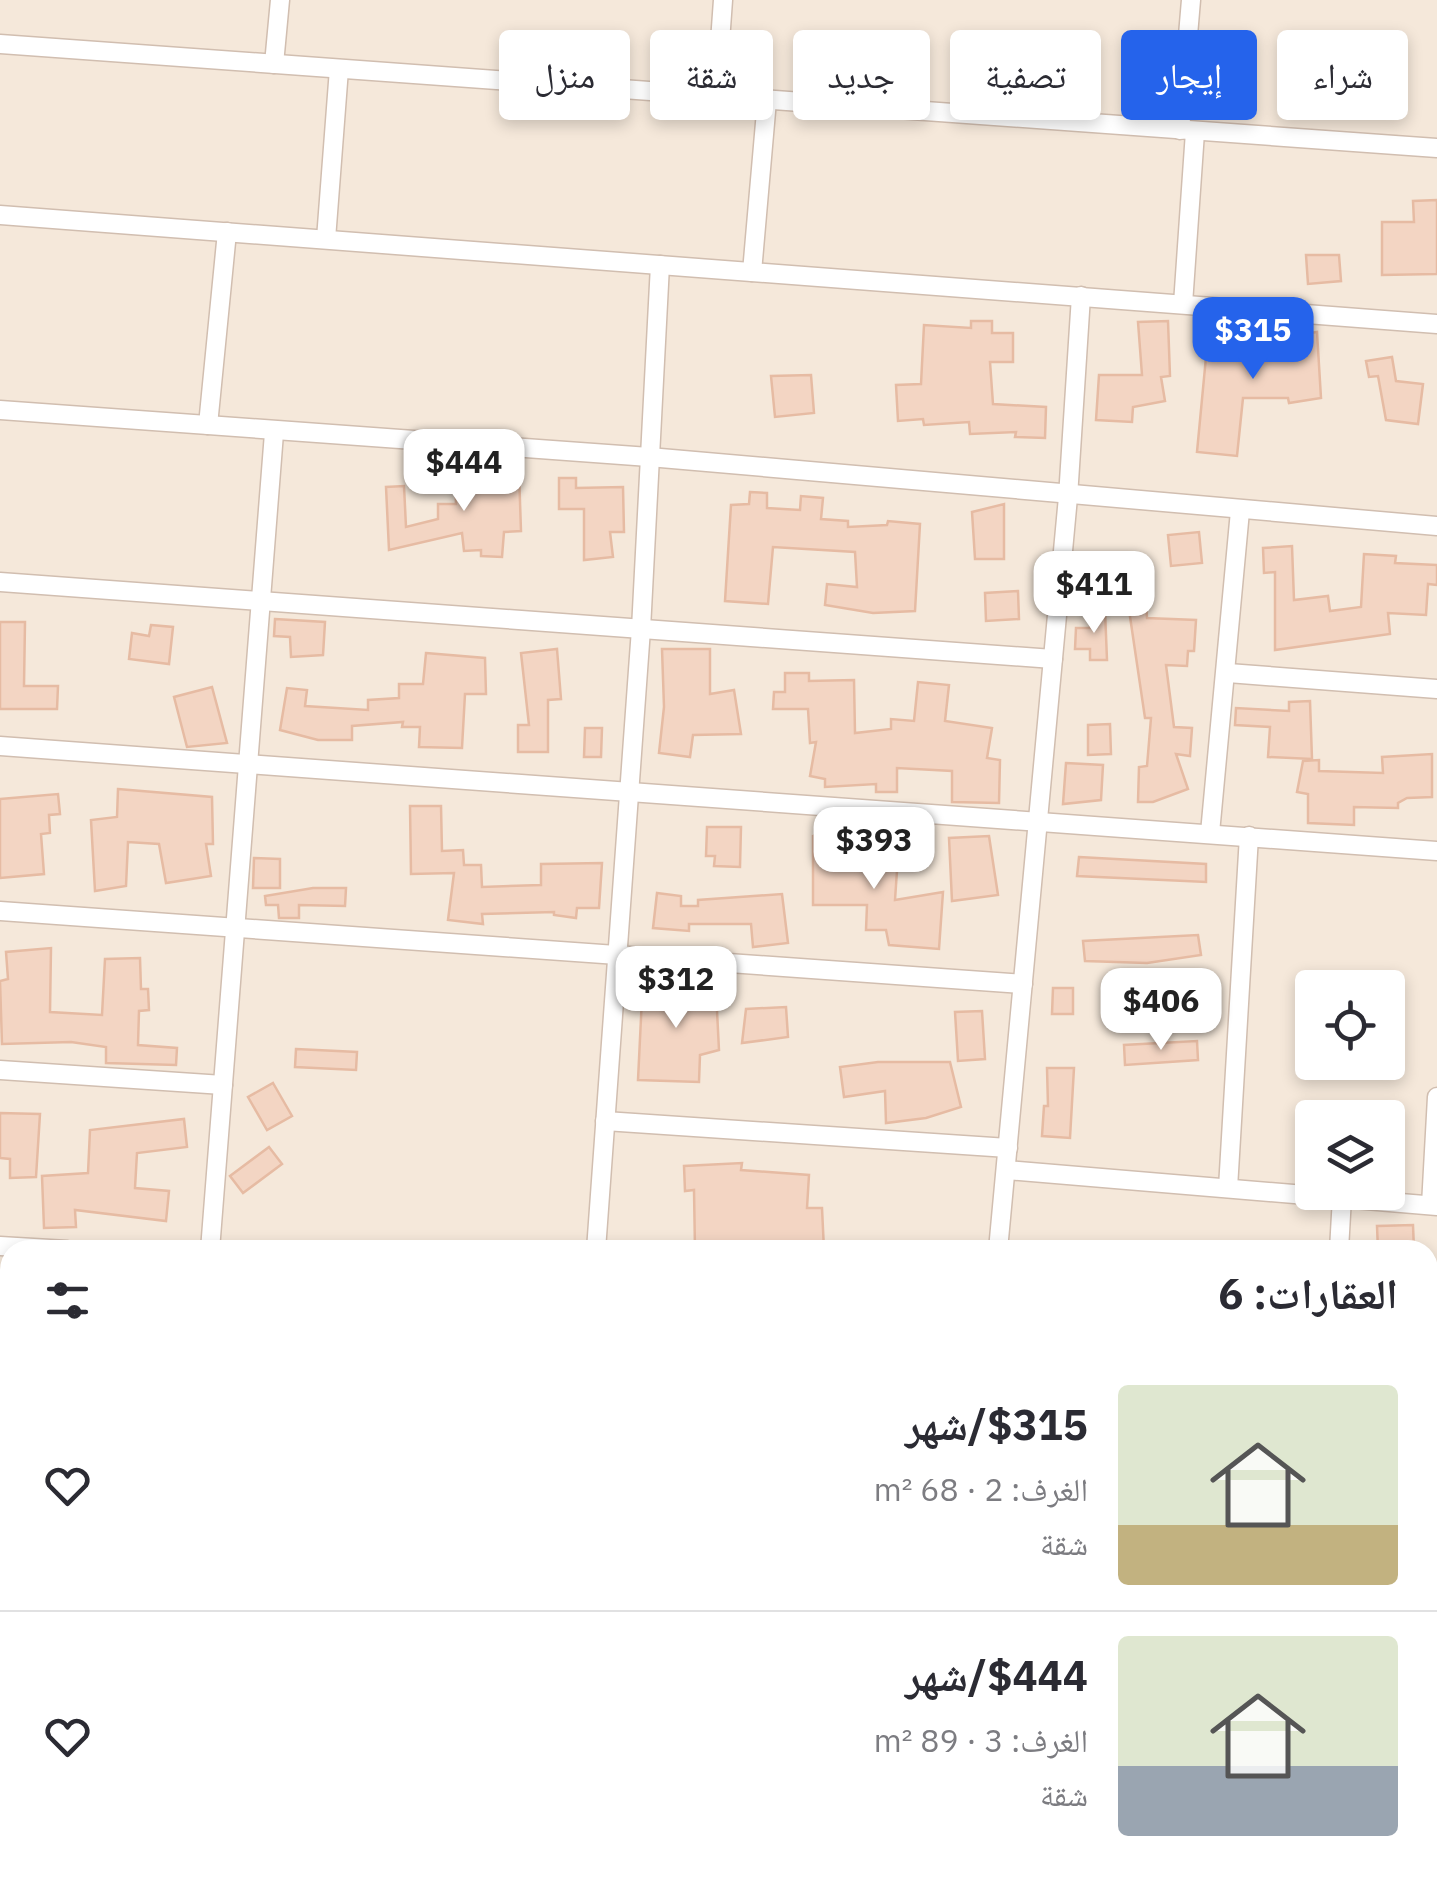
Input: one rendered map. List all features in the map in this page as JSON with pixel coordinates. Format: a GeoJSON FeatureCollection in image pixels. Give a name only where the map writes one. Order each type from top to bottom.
{"type":"FeatureCollection","features":[{"type":"Feature","properties":{"kind":"street"},"geometry":{"type":"LineString","coordinates":[[274,64],[280,0]]}},
{"type":"Feature","properties":{"kind":"street"},"geometry":{"type":"LineString","coordinates":[[722,30],[724,0]]}},
{"type":"Feature","properties":{"kind":"street"},"geometry":{"type":"LineString","coordinates":[[1184,304],[1190,0]]}},
{"type":"Feature","properties":{"kind":"street"},"geometry":{"type":"LineString","coordinates":[[0,44],[650,91]]}},
{"type":"Feature","properties":{"kind":"street"},"geometry":{"type":"LineString","coordinates":[[326,239],[339,69]]}},
{"type":"Feature","properties":{"kind":"street"},"geometry":{"type":"LineString","coordinates":[[773,100],[1437,148]]}},
{"type":"Feature","properties":{"kind":"street"},"geometry":{"type":"LineString","coordinates":[[752,272],[766,120]]}},
{"type":"Feature","properties":{"kind":"street"},"geometry":{"type":"LineString","coordinates":[[0,215],[1437,324]]}},
{"type":"Feature","properties":{"kind":"street"},"geometry":{"type":"LineString","coordinates":[[208,425],[227,232]]}},
{"type":"Feature","properties":{"kind":"street"},"geometry":{"type":"LineString","coordinates":[[597,1240],[642,628],[660,265]]}},
{"type":"Feature","properties":{"kind":"street"},"geometry":{"type":"LineString","coordinates":[[999,1240],[1068,497],[1081,296]]}},
{"type":"Feature","properties":{"kind":"street"},"geometry":{"type":"LineString","coordinates":[[0,410],[274,433],[649,457],[1068,497],[1437,526]]}},
{"type":"Feature","properties":{"kind":"street"},"geometry":{"type":"LineString","coordinates":[[211,1240],[274,433]]}},
{"type":"Feature","properties":{"kind":"street"},"geometry":{"type":"LineString","coordinates":[[1210,833],[1228,673],[1240,511]]}},
{"type":"Feature","properties":{"kind":"street"},"geometry":{"type":"LineString","coordinates":[[0,582],[1053,659]]}},
{"type":"Feature","properties":{"kind":"street"},"geometry":{"type":"LineString","coordinates":[[1228,673],[1437,689]]}},
{"type":"Feature","properties":{"kind":"street"},"geometry":{"type":"LineString","coordinates":[[0,746],[1437,850]]}},
{"type":"Feature","properties":{"kind":"street"},"geometry":{"type":"LineString","coordinates":[[1228,1188],[1249,836]]}},
{"type":"Feature","properties":{"kind":"street"},"geometry":{"type":"LineString","coordinates":[[0,910],[1023,984]]}},
{"type":"Feature","properties":{"kind":"street"},"geometry":{"type":"LineString","coordinates":[[0,1070],[223,1085]]}},
{"type":"Feature","properties":{"kind":"street"},"geometry":{"type":"LineString","coordinates":[[1405,1203],[1434,1206],[1437,1097]]}},
{"type":"Feature","properties":{"kind":"street"},"geometry":{"type":"LineString","coordinates":[[606,1120],[1008,1148]]}},
{"type":"Feature","properties":{"kind":"street"},"geometry":{"type":"LineString","coordinates":[[1006,1170],[1295,1194]]}},
{"type":"Feature","properties":{"kind":"street"},"geometry":{"type":"LineString","coordinates":[[1340,1240],[1342,1210]]}},
{"type":"Feature","properties":{"kind":"shaded area"},"geometry":{"type":"Polygon","coordinates":[[[0,0],[1437,0],[1437,1240],[0,1240],[0,0]]]}},
{"type":"Feature","properties":{"kind":"building"},"geometry":{"type":"Polygon","coordinates":[[[1437,200],[1437,274],[1382,275],[1382,222],[1414,222],[1413,201],[1437,200]]]}},
{"type":"Feature","properties":{"kind":"building"},"geometry":{"type":"Polygon","coordinates":[[[1306,255],[1339,255],[1341,281],[1308,284],[1306,255]]]}},
{"type":"Feature","properties":{"kind":"building"},"geometry":{"type":"Polygon","coordinates":[[[971,321],[992,321],[992,333],[1013,333],[1013,362],[990,362],[993,404],[1046,407],[1045,438],[1015,437],[1016,432],[970,434],[969,422],[924,425],[923,419],[898,421],[896,385],[921,384],[924,325],[971,328],[971,321]]]}},
{"type":"Feature","properties":{"kind":"building"},"geometry":{"type":"Polygon","coordinates":[[[1168,321],[1170,376],[1161,377],[1165,401],[1133,407],[1132,422],[1096,420],[1099,375],[1142,375],[1138,322],[1168,321]]]}},
{"type":"Feature","properties":{"kind":"building"},"geometry":{"type":"Polygon","coordinates":[[[1317,332],[1321,398],[1289,403],[1288,398],[1243,398],[1237,456],[1197,452],[1208,336],[1277,338],[1317,332]]]}},
{"type":"Feature","properties":{"kind":"building"},"geometry":{"type":"Polygon","coordinates":[[[1392,357],[1396,381],[1423,384],[1418,424],[1386,420],[1378,376],[1369,377],[1366,361],[1392,357]]]}},
{"type":"Feature","properties":{"kind":"building"},"geometry":{"type":"Polygon","coordinates":[[[811,375],[814,413],[775,417],[771,376],[811,375]]]}},
{"type":"Feature","properties":{"kind":"building"},"geometry":{"type":"Polygon","coordinates":[[[519,472],[521,531],[504,532],[502,557],[481,556],[481,550],[464,551],[462,533],[389,550],[386,487],[404,486],[406,527],[438,519],[438,504],[456,504],[455,474],[519,472]]]}},
{"type":"Feature","properties":{"kind":"building"},"geometry":{"type":"Polygon","coordinates":[[[559,478],[576,478],[576,488],[623,487],[624,532],[610,532],[613,557],[584,560],[584,509],[559,509],[559,478]]]}},
{"type":"Feature","properties":{"kind":"building"},"geometry":{"type":"Polygon","coordinates":[[[750,492],[767,493],[767,508],[800,510],[801,496],[823,498],[821,519],[848,521],[848,527],[887,525],[888,521],[920,524],[915,611],[873,613],[825,605],[827,584],[857,587],[855,552],[773,547],[768,604],[725,601],[731,505],[749,504],[750,492]]]}},
{"type":"Feature","properties":{"kind":"building"},"geometry":{"type":"Polygon","coordinates":[[[1004,504],[1004,559],[975,559],[972,512],[1004,504]]]}},
{"type":"Feature","properties":{"kind":"building"},"geometry":{"type":"Polygon","coordinates":[[[1199,532],[1202,563],[1171,566],[1168,535],[1199,532]]]}},
{"type":"Feature","properties":{"kind":"building"},"geometry":{"type":"Polygon","coordinates":[[[1292,546],[1294,600],[1328,596],[1330,611],[1361,607],[1364,554],[1396,556],[1395,563],[1437,565],[1437,585],[1428,584],[1426,615],[1388,613],[1390,634],[1275,650],[1275,572],[1264,573],[1263,548],[1292,546]]]}},
{"type":"Feature","properties":{"kind":"building"},"geometry":{"type":"Polygon","coordinates":[[[1018,591],[1019,619],[986,621],[985,593],[1018,591]]]}},
{"type":"Feature","properties":{"kind":"building"},"geometry":{"type":"Polygon","coordinates":[[[1146,601],[1147,618],[1196,620],[1194,651],[1188,651],[1187,666],[1166,665],[1174,727],[1192,728],[1190,756],[1176,754],[1188,789],[1153,802],[1138,802],[1139,767],[1147,766],[1151,718],[1145,718],[1128,603],[1146,601]]]}},
{"type":"Feature","properties":{"kind":"building"},"geometry":{"type":"Polygon","coordinates":[[[1090,610],[1105,610],[1107,660],[1090,660],[1090,649],[1075,649],[1076,628],[1090,628],[1090,610]]]}},
{"type":"Feature","properties":{"kind":"building"},"geometry":{"type":"Polygon","coordinates":[[[275,619],[325,622],[323,655],[291,657],[290,637],[274,636],[275,619]]]}},
{"type":"Feature","properties":{"kind":"building"},"geometry":{"type":"Polygon","coordinates":[[[0,622],[25,622],[24,686],[58,686],[57,709],[0,709],[0,622]]]}},
{"type":"Feature","properties":{"kind":"building"},"geometry":{"type":"Polygon","coordinates":[[[151,625],[173,627],[169,664],[129,659],[132,633],[149,636],[151,625]]]}},
{"type":"Feature","properties":{"kind":"building"},"geometry":{"type":"Polygon","coordinates":[[[557,649],[561,699],[548,700],[548,752],[518,752],[518,725],[529,725],[521,653],[557,649]]]}},
{"type":"Feature","properties":{"kind":"building"},"geometry":{"type":"Polygon","coordinates":[[[662,649],[710,649],[710,694],[734,690],[741,734],[693,735],[690,757],[659,753],[664,707],[662,649]]]}},
{"type":"Feature","properties":{"kind":"building"},"geometry":{"type":"Polygon","coordinates":[[[426,653],[485,658],[486,694],[465,694],[462,748],[419,747],[420,727],[402,727],[403,722],[352,726],[352,740],[318,740],[280,730],[287,688],[307,690],[305,706],[368,710],[368,700],[399,698],[399,684],[423,684],[426,653]]]}},
{"type":"Feature","properties":{"kind":"building"},"geometry":{"type":"Polygon","coordinates":[[[785,673],[809,673],[809,681],[854,680],[855,733],[891,729],[891,719],[914,721],[918,682],[949,685],[945,721],[992,728],[987,758],[1000,760],[999,803],[952,802],[952,771],[897,768],[897,792],[876,792],[876,784],[825,787],[825,779],[810,776],[816,742],[810,743],[808,709],[773,709],[774,692],[785,692],[785,673]]]}},
{"type":"Feature","properties":{"kind":"building"},"geometry":{"type":"Polygon","coordinates":[[[212,687],[227,743],[187,747],[174,697],[212,687]]]}},
{"type":"Feature","properties":{"kind":"building"},"geometry":{"type":"Polygon","coordinates":[[[1310,701],[1312,759],[1268,757],[1270,727],[1235,725],[1236,708],[1289,711],[1289,702],[1310,701]]]}},
{"type":"Feature","properties":{"kind":"building"},"geometry":{"type":"Polygon","coordinates":[[[1110,724],[1111,754],[1088,755],[1088,725],[1110,724]]]}},
{"type":"Feature","properties":{"kind":"building"},"geometry":{"type":"Polygon","coordinates":[[[585,728],[602,728],[601,757],[584,757],[585,728]]]}},
{"type":"Feature","properties":{"kind":"building"},"geometry":{"type":"Polygon","coordinates":[[[1432,754],[1432,797],[1407,798],[1398,803],[1398,808],[1354,807],[1354,825],[1308,823],[1308,794],[1297,792],[1303,761],[1319,760],[1319,771],[1383,773],[1382,757],[1432,754]]]}},
{"type":"Feature","properties":{"kind":"building"},"geometry":{"type":"Polygon","coordinates":[[[1066,763],[1103,765],[1101,800],[1063,804],[1066,763]]]}},
{"type":"Feature","properties":{"kind":"building"},"geometry":{"type":"Polygon","coordinates":[[[118,789],[212,797],[213,844],[206,844],[211,876],[166,883],[159,844],[128,842],[126,886],[95,891],[91,820],[117,817],[118,789]]]}},
{"type":"Feature","properties":{"kind":"building"},"geometry":{"type":"Polygon","coordinates":[[[58,794],[60,814],[49,815],[50,833],[41,834],[44,874],[0,878],[0,799],[58,794]]]}},
{"type":"Feature","properties":{"kind":"building"},"geometry":{"type":"Polygon","coordinates":[[[410,806],[441,806],[442,851],[463,850],[464,865],[481,865],[482,887],[541,885],[541,864],[602,863],[599,908],[577,908],[576,918],[554,912],[482,914],[483,924],[448,920],[454,873],[411,874],[410,806]]]}},
{"type":"Feature","properties":{"kind":"building"},"geometry":{"type":"Polygon","coordinates":[[[707,827],[741,827],[740,867],[714,866],[715,856],[706,856],[707,827]]]}},
{"type":"Feature","properties":{"kind":"building"},"geometry":{"type":"Polygon","coordinates":[[[849,835],[848,844],[867,844],[867,854],[898,856],[895,900],[943,892],[939,949],[889,945],[886,930],[866,930],[867,905],[813,905],[813,836],[849,835]]]}},
{"type":"Feature","properties":{"kind":"building"},"geometry":{"type":"Polygon","coordinates":[[[989,836],[998,895],[952,901],[949,838],[989,836]]]}},
{"type":"Feature","properties":{"kind":"building"},"geometry":{"type":"Polygon","coordinates":[[[1079,857],[1206,864],[1206,882],[1077,876],[1079,857]]]}},
{"type":"Feature","properties":{"kind":"building"},"geometry":{"type":"Polygon","coordinates":[[[254,858],[280,859],[280,888],[253,888],[254,858]]]}},
{"type":"Feature","properties":{"kind":"building"},"geometry":{"type":"Polygon","coordinates":[[[313,888],[346,888],[345,906],[299,905],[299,918],[279,918],[278,905],[266,905],[265,896],[313,888]]]}},
{"type":"Feature","properties":{"kind":"building"},"geometry":{"type":"Polygon","coordinates":[[[657,893],[681,896],[681,906],[698,906],[698,900],[782,894],[788,943],[753,947],[751,924],[689,924],[689,931],[653,928],[657,893]]]}},
{"type":"Feature","properties":{"kind":"building"},"geometry":{"type":"Polygon","coordinates":[[[1198,935],[1201,955],[1147,963],[1085,961],[1083,941],[1198,935]]]}},
{"type":"Feature","properties":{"kind":"building"},"geometry":{"type":"Polygon","coordinates":[[[51,948],[50,1012],[102,1015],[105,959],[140,958],[141,989],[148,989],[149,1010],[139,1011],[138,1045],[177,1048],[176,1065],[106,1063],[106,1047],[71,1042],[2,1044],[0,981],[8,979],[6,952],[51,948]]]}},
{"type":"Feature","properties":{"kind":"building"},"geometry":{"type":"Polygon","coordinates":[[[643,977],[687,982],[686,992],[716,991],[719,1050],[700,1055],[699,1082],[638,1080],[643,977]]]}},
{"type":"Feature","properties":{"kind":"building"},"geometry":{"type":"Polygon","coordinates":[[[1053,988],[1073,988],[1073,1014],[1052,1014],[1053,988]]]}},
{"type":"Feature","properties":{"kind":"building"},"geometry":{"type":"Polygon","coordinates":[[[786,1007],[788,1037],[742,1043],[746,1009],[786,1007]]]}},
{"type":"Feature","properties":{"kind":"building"},"geometry":{"type":"Polygon","coordinates":[[[982,1011],[985,1059],[958,1061],[955,1012],[982,1011]]]}},
{"type":"Feature","properties":{"kind":"building"},"geometry":{"type":"Polygon","coordinates":[[[1197,1041],[1198,1060],[1125,1065],[1124,1045],[1197,1041]]]}},
{"type":"Feature","properties":{"kind":"building"},"geometry":{"type":"Polygon","coordinates":[[[296,1049],[357,1052],[356,1070],[295,1067],[296,1049]]]}},
{"type":"Feature","properties":{"kind":"building"},"geometry":{"type":"Polygon","coordinates":[[[878,1062],[950,1062],[961,1107],[926,1118],[886,1123],[885,1091],[844,1097],[840,1067],[878,1062]]]}},
{"type":"Feature","properties":{"kind":"building"},"geometry":{"type":"Polygon","coordinates":[[[1047,1068],[1074,1068],[1070,1138],[1042,1136],[1044,1106],[1048,1106],[1047,1068]]]}},
{"type":"Feature","properties":{"kind":"building"},"geometry":{"type":"Polygon","coordinates":[[[273,1083],[292,1116],[267,1130],[248,1097],[273,1083]]]}},
{"type":"Feature","properties":{"kind":"building"},"geometry":{"type":"Polygon","coordinates":[[[0,1113],[40,1114],[36,1177],[10,1178],[10,1159],[0,1158],[0,1113]]]}},
{"type":"Feature","properties":{"kind":"building"},"geometry":{"type":"Polygon","coordinates":[[[184,1119],[187,1147],[137,1153],[135,1188],[169,1191],[166,1221],[75,1210],[76,1227],[44,1228],[42,1176],[88,1173],[90,1130],[184,1119]]]}},
{"type":"Feature","properties":{"kind":"building"},"geometry":{"type":"Polygon","coordinates":[[[269,1147],[282,1164],[243,1193],[230,1176],[269,1147]]]}},
{"type":"Feature","properties":{"kind":"building"},"geometry":{"type":"Polygon","coordinates":[[[742,1163],[741,1170],[809,1175],[807,1208],[822,1208],[824,1240],[695,1240],[694,1190],[685,1191],[684,1166],[742,1163]]]}},
{"type":"Feature","properties":{"kind":"building"},"geometry":{"type":"Polygon","coordinates":[[[1413,1225],[1414,1240],[1378,1240],[1377,1226],[1413,1225]]]}}]}
